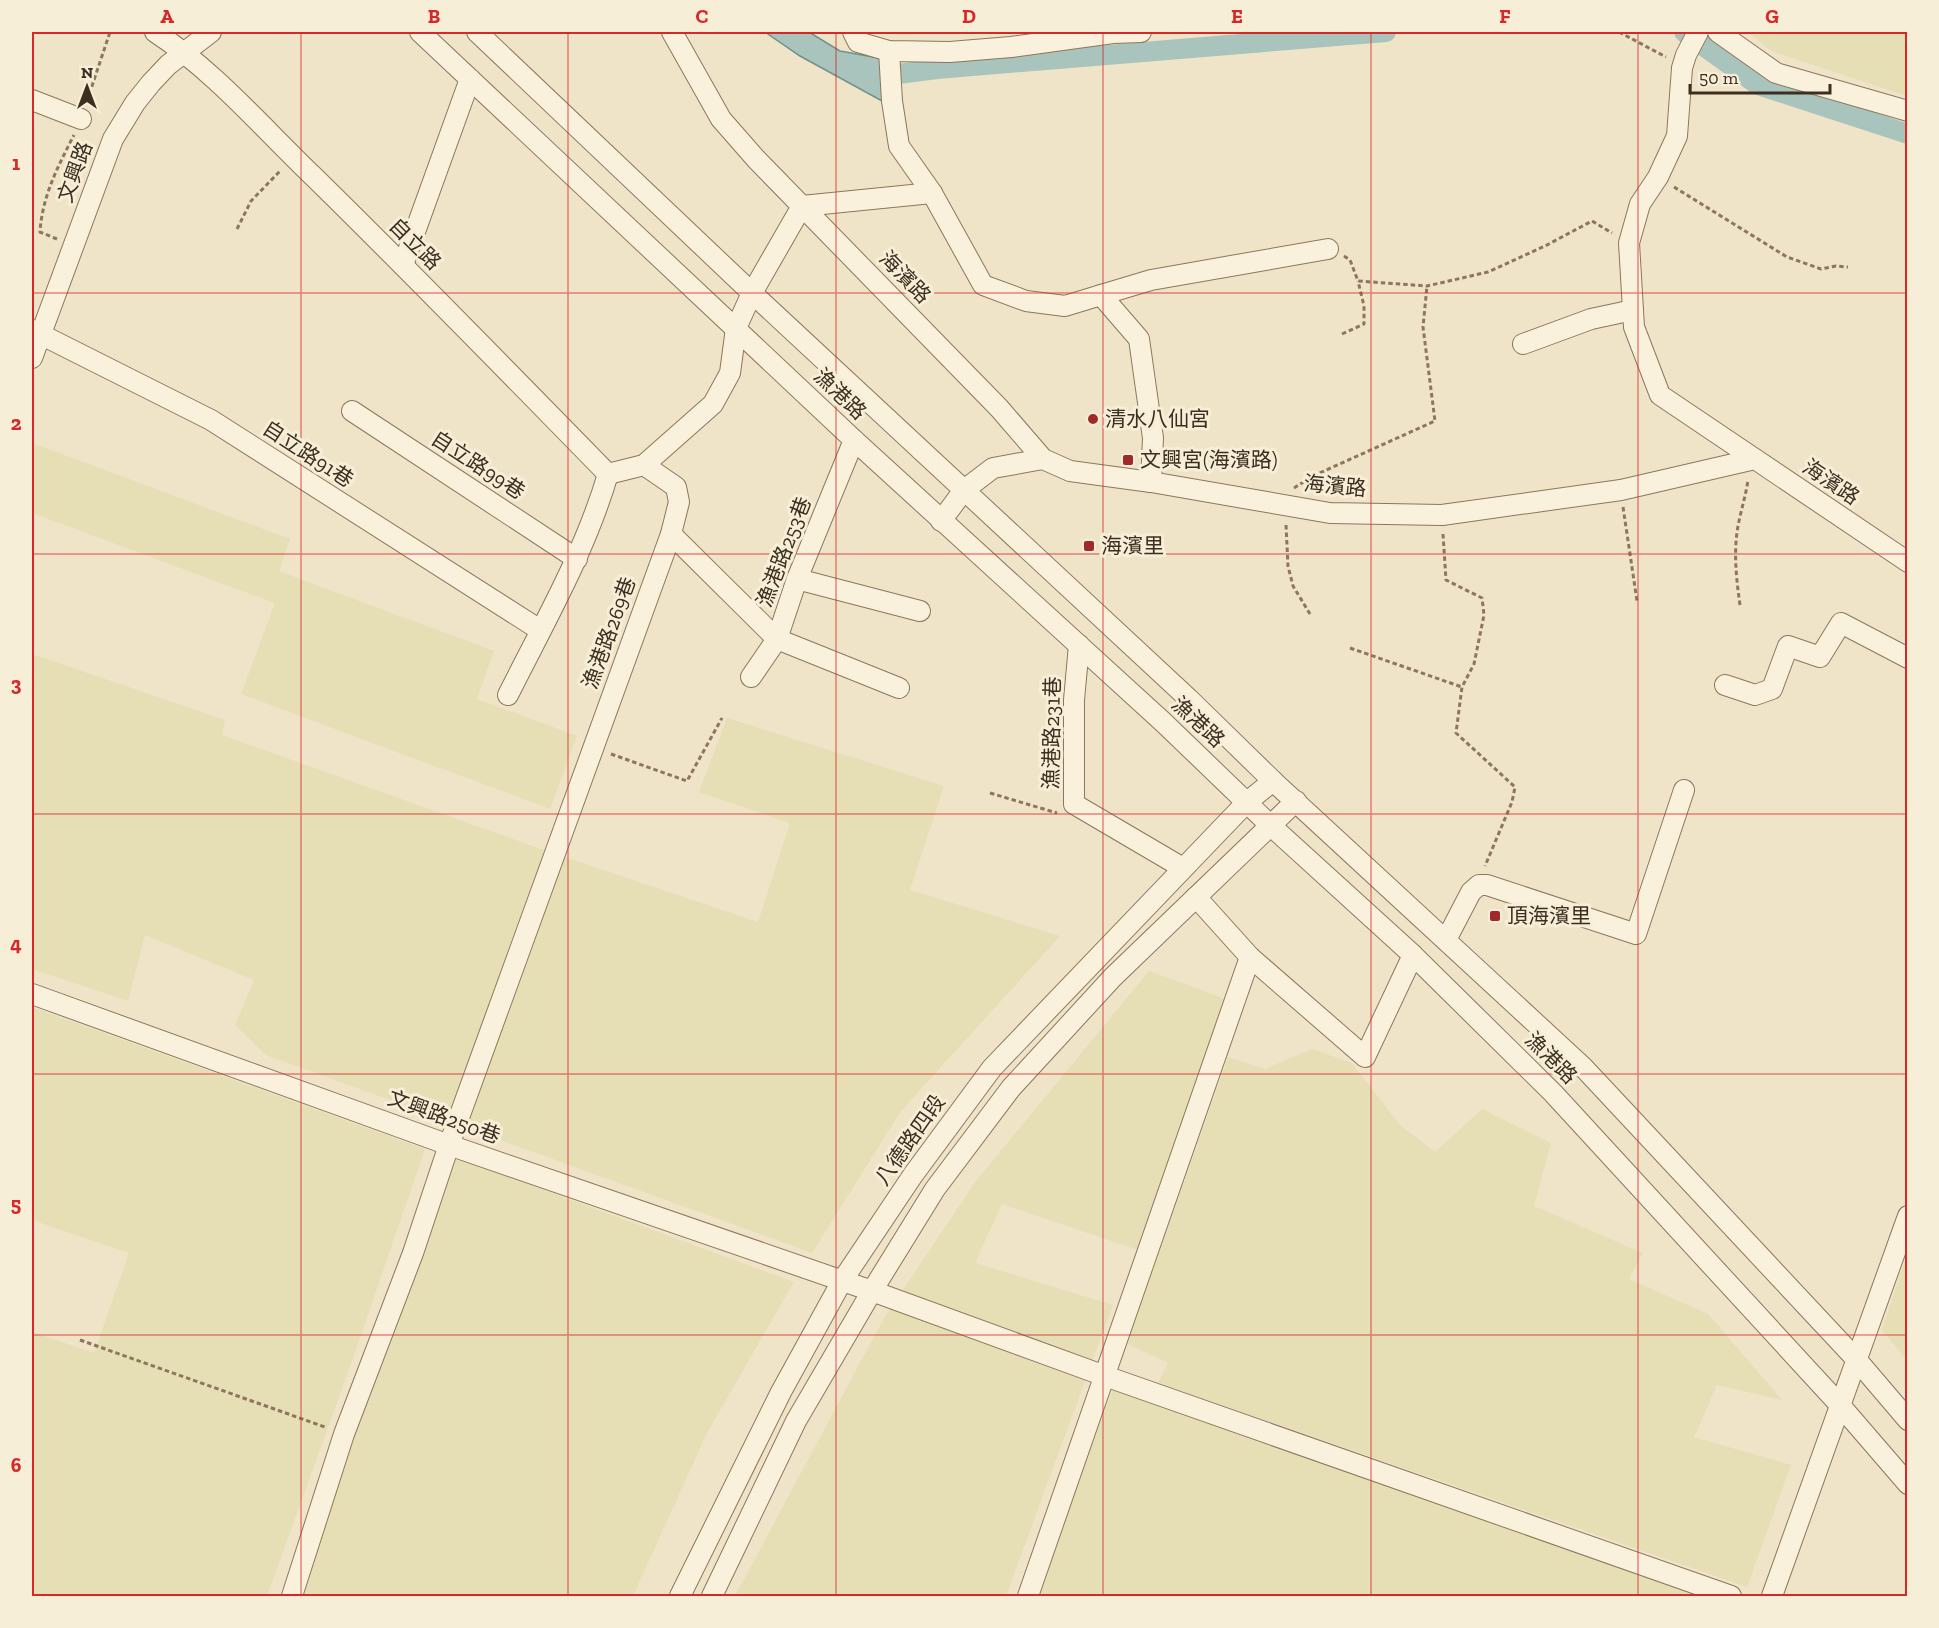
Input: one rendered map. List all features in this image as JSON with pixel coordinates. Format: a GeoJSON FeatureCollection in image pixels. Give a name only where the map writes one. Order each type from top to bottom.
{"type":"FeatureCollection","features":[{"type":"Feature","properties":{"kind":"street","name":"自立路"},"geometry":{"type":"LineString","coordinates":[[155,32],[185,51],[403,265],[608,474]]}},
{"type":"Feature","properties":{"kind":"street","name":"文興路"},"geometry":{"type":"LineString","coordinates":[[32,358],[36,332],[74,245],[113,139],[135,103],[151,83],[185,51],[211,32]]}},
{"type":"Feature","properties":{"kind":"street","name":"漁港路"},"geometry":{"type":"LineString","coordinates":[[420,32],[941,521],[1079,645],[1270,825],[1413,955],[1552,1093],[1839,1404],[1908,1484]]}},
{"type":"Feature","properties":{"kind":"street","name":"漁港路"},"geometry":{"type":"LineString","coordinates":[[477,32],[752,293],[1189,699],[1273,781],[1583,1067],[1856,1359],[1908,1420]]}},
{"type":"Feature","properties":{"kind":"street","name":"海濱路"},"geometry":{"type":"LineString","coordinates":[[672,32],[721,119],[756,159],[999,408],[1043,459],[1070,471],[1151,482],[1330,513],[1442,515],[1621,490],[1755,459],[1908,562]]}},
{"type":"Feature","properties":{"kind":"street"},"geometry":{"type":"LineString","coordinates":[[853,32],[858,42],[889,51],[950,52],[1011,47],[1113,33],[1141,32]]}},
{"type":"Feature","properties":{"kind":"street"},"geometry":{"type":"LineString","coordinates":[[1698,32],[1684,61],[1677,136],[1658,177],[1640,204],[1629,243],[1634,327],[1660,395],[1755,459]]}},
{"type":"Feature","properties":{"kind":"street"},"geometry":{"type":"LineString","coordinates":[[1718,32],[1776,73],[1908,111]]}},
{"type":"Feature","properties":{"kind":"street"},"geometry":{"type":"LineString","coordinates":[[889,51],[892,101],[899,147],[932,193],[983,285],[1026,301],[1065,306],[1151,280],[1328,249]]}},
{"type":"Feature","properties":{"kind":"street"},"geometry":{"type":"LineString","coordinates":[[403,265],[470,79]]}},
{"type":"Feature","properties":{"kind":"street"},"geometry":{"type":"LineString","coordinates":[[32,100],[81,119]]}},
{"type":"Feature","properties":{"kind":"street"},"geometry":{"type":"LineString","coordinates":[[508,695],[577,559],[597,512],[608,474],[644,465],[713,404],[730,373],[736,328],[752,293],[802,206],[932,193]]}},
{"type":"Feature","properties":{"kind":"street"},"geometry":{"type":"LineString","coordinates":[[1101,295],[1139,339],[1153,438],[1151,482]]}},
{"type":"Feature","properties":{"kind":"street"},"geometry":{"type":"LineString","coordinates":[[1523,344],[1591,320],[1633,310]]}},
{"type":"Feature","properties":{"kind":"street","name":"自立路91巷"},"geometry":{"type":"LineString","coordinates":[[36,332],[211,420],[540,630]]}},
{"type":"Feature","properties":{"kind":"street","name":"自立路99巷"},"geometry":{"type":"LineString","coordinates":[[352,411],[577,559]]}},
{"type":"Feature","properties":{"kind":"street","name":"漁港路253巷"},"geometry":{"type":"LineString","coordinates":[[751,677],[777,639],[797,579],[854,440]]}},
{"type":"Feature","properties":{"kind":"street"},"geometry":{"type":"LineString","coordinates":[[941,521],[964,490],[993,468],[1043,459]]}},
{"type":"Feature","properties":{"kind":"street","name":"漁港路269巷"},"geometry":{"type":"LineString","coordinates":[[292,1596],[344,1434],[413,1253],[449,1145],[671,534],[679,502],[676,487],[644,465]]}},
{"type":"Feature","properties":{"kind":"street"},"geometry":{"type":"LineString","coordinates":[[671,534],[777,639],[899,688]]}},
{"type":"Feature","properties":{"kind":"street"},"geometry":{"type":"LineString","coordinates":[[797,579],[920,611]]}},
{"type":"Feature","properties":{"kind":"street"},"geometry":{"type":"LineString","coordinates":[[1725,686],[1755,695],[1772,689],[1788,646],[1820,657],[1841,622],[1908,658]]}},
{"type":"Feature","properties":{"kind":"street","name":"漁港路231巷"},"geometry":{"type":"LineString","coordinates":[[1079,645],[1074,700],[1074,804],[1183,868]]}},
{"type":"Feature","properties":{"kind":"street","name":"八德路四段"},"geometry":{"type":"LineString","coordinates":[[680,1596],[781,1392],[842,1281],[992,1068],[1247,802],[1273,781]]}},
{"type":"Feature","properties":{"kind":"street"},"geometry":{"type":"LineString","coordinates":[[1446,940],[1471,892],[1479,885],[1487,885],[1636,934],[1684,790]]}},
{"type":"Feature","properties":{"kind":"street"},"geometry":{"type":"LineString","coordinates":[[712,1596],[796,1421],[935,1189],[1011,1088],[1113,977],[1296,801]]}},
{"type":"Feature","properties":{"kind":"street"},"geometry":{"type":"LineString","coordinates":[[1196,897],[1250,957],[1365,1057],[1413,955]]}},
{"type":"Feature","properties":{"kind":"street"},"geometry":{"type":"LineString","coordinates":[[1028,1596],[1250,957]]}},
{"type":"Feature","properties":{"kind":"street","name":"文興路250巷"},"geometry":{"type":"LineString","coordinates":[[32,994],[449,1145],[872,1291],[1106,1376],[1731,1596]]}},
{"type":"Feature","properties":{"kind":"street"},"geometry":{"type":"LineString","coordinates":[[886,1216],[910,1230]]}},
{"type":"Feature","properties":{"kind":"street"},"geometry":{"type":"LineString","coordinates":[[1772,1596],[1908,1216]]}},
{"type":"Feature","properties":{"kind":"path"},"geometry":{"type":"LineString","coordinates":[[74,245],[40,232],[41,214],[53,177],[81,119],[110,32]]}},
{"type":"Feature","properties":{"kind":"path"},"geometry":{"type":"LineString","coordinates":[[1619,32],[1684,61]]}},
{"type":"Feature","properties":{"kind":"path"},"geometry":{"type":"LineString","coordinates":[[237,229],[251,201],[293,157]]}},
{"type":"Feature","properties":{"kind":"path"},"geometry":{"type":"LineString","coordinates":[[1658,177],[1787,256],[1821,269],[1836,266],[1848,267]]}},
{"type":"Feature","properties":{"kind":"path"},"geometry":{"type":"LineString","coordinates":[[1358,281],[1427,286],[1488,272],[1592,221],[1629,243]]}},
{"type":"Feature","properties":{"kind":"path"},"geometry":{"type":"LineString","coordinates":[[1328,249],[1350,260],[1364,306],[1364,324],[1342,334]]}},
{"type":"Feature","properties":{"kind":"path"},"geometry":{"type":"LineString","coordinates":[[1310,614],[1293,586],[1278,503],[1312,476],[1435,421],[1423,327],[1427,286]]}},
{"type":"Feature","properties":{"kind":"path"},"geometry":{"type":"LineString","coordinates":[[1740,605],[1735,570],[1739,522],[1745,501],[1749,470],[1755,459]]}},
{"type":"Feature","properties":{"kind":"path"},"geometry":{"type":"LineString","coordinates":[[1621,490],[1637,600]]}},
{"type":"Feature","properties":{"kind":"path"},"geometry":{"type":"LineString","coordinates":[[1442,515],[1446,580],[1482,598],[1484,615],[1474,664],[1462,687],[1456,733],[1515,787],[1512,802],[1488,856],[1479,885]]}},
{"type":"Feature","properties":{"kind":"path"},"geometry":{"type":"LineString","coordinates":[[1350,648],[1462,687]]}},
{"type":"Feature","properties":{"kind":"path"},"geometry":{"type":"LineString","coordinates":[[592,748],[687,781],[722,718]]}},
{"type":"Feature","properties":{"kind":"path"},"geometry":{"type":"LineString","coordinates":[[990,793],[1073,818],[1080,807]]}},
{"type":"Feature","properties":{"kind":"path"},"geometry":{"type":"LineString","coordinates":[[80,1340],[344,1434]]}},
{"type":"Feature","properties":{"kind":"shaded area"},"geometry":{"type":"Polygon","coordinates":[[[1748,32],[1907,32],[1907,96],[1771,51],[1748,32]]]}},
{"type":"Feature","properties":{"kind":"shaded area"},"geometry":{"type":"Polygon","coordinates":[[[32,443],[290,539],[279,571],[494,651],[477,699],[577,736],[550,809],[241,694],[275,603],[32,513],[32,443]]]}},
{"type":"Feature","properties":{"kind":"shaded area"},"geometry":{"type":"Polygon","coordinates":[[[32,654],[225,720],[222,735],[538,848],[758,922],[790,823],[699,792],[727,718],[944,786],[910,890],[1060,936],[901,1111],[812,1253],[266,1055],[235,1025],[254,980],[145,935],[128,1001],[32,969],[32,654]]]}},
{"type":"Feature","properties":{"kind":"shaded area"},"geometry":{"type":"Polygon","coordinates":[[[1149,971],[1228,1000],[1138,1250],[1002,1204],[975,1263],[1113,1305],[1006,1596],[735,1596],[884,1318],[976,1181],[1149,971]]]}},
{"type":"Feature","properties":{"kind":"shaded area"},"geometry":{"type":"Polygon","coordinates":[[[32,1007],[425,1149],[350,1367],[267,1596],[32,1596],[32,1332],[94,1353],[129,1253],[32,1220],[32,1007]]]}},
{"type":"Feature","properties":{"kind":"shaded area"},"geometry":{"type":"Polygon","coordinates":[[[1312,1049],[1352,1063],[1400,1125],[1435,1152],[1482,1109],[1551,1143],[1534,1206],[1643,1253],[1629,1279],[1708,1314],[1782,1400],[1717,1385],[1694,1437],[1791,1465],[1747,1587],[1158,1383],[1168,1363],[1127,1344],[1228,1057],[1265,1069],[1312,1049]]]}},
{"type":"Feature","properties":{"kind":"shaded area"},"geometry":{"type":"Polygon","coordinates":[[[457,1158],[794,1282],[707,1433],[633,1596],[296,1596],[457,1158]]]}},
{"type":"Feature","properties":{"kind":"shaded area"},"geometry":{"type":"Polygon","coordinates":[[[1907,1254],[1907,1360],[1882,1330],[1907,1254]]]}},
{"type":"Feature","properties":{"kind":"shaded area"},"geometry":{"type":"Polygon","coordinates":[[[1113,1388],[1708,1596],[1037,1596],[1113,1388]]]}},
{"type":"Feature","properties":{"kind":"water"},"geometry":{"type":"Polygon","coordinates":[[[765,32],[809,32],[840,51],[879,58],[883,63],[882,101],[800,56],[765,32]]]}},
{"type":"Feature","properties":{"kind":"waterway"},"geometry":{"type":"LineString","coordinates":[[875,77],[937,69],[1386,32]]}},
{"type":"Feature","properties":{"kind":"waterway"},"geometry":{"type":"LineString","coordinates":[[1684,32],[1758,85],[1908,134]]}},
{"type":"Feature","properties":{"kind":"place","name":"清水八仙宮"},"geometry":{"type":"Point","coordinates":[1093,419]}},
{"type":"Feature","properties":{"kind":"place","name":"文興宮(海濱路)"},"geometry":{"type":"Point","coordinates":[1128,460]}},
{"type":"Feature","properties":{"kind":"place","name":"海濱里"},"geometry":{"type":"Point","coordinates":[1089,546]}},
{"type":"Feature","properties":{"kind":"place","name":"頂海濱里"},"geometry":{"type":"Point","coordinates":[1495,916]}}]}
